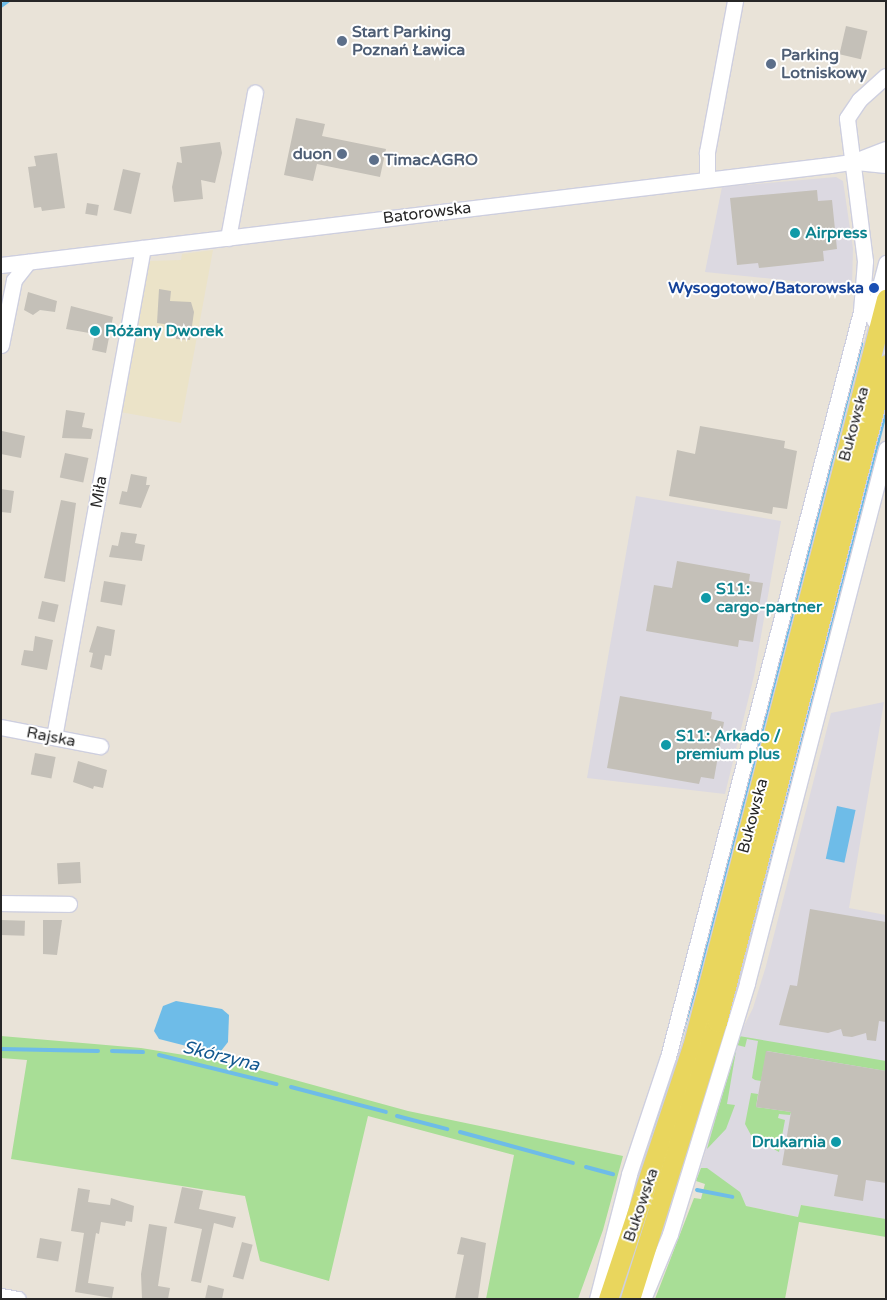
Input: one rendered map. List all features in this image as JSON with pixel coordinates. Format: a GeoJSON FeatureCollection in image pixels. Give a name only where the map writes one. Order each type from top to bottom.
{"type":"FeatureCollection","features":[{"type":"Feature","properties":{"kind":"main road","name":"Bukowska"},"geometry":{"type":"LineString","coordinates":[[608,1299],[692,1047],[886,299]]}},
{"type":"Feature","properties":{"kind":"main road","name":"Bukowska"},"geometry":{"type":"LineString","coordinates":[[630,1299],[717,1022],[886,364]]}},
{"type":"Feature","properties":{"kind":"street"},"geometry":{"type":"LineString","coordinates":[[707,177],[707,152],[735,1]]}},
{"type":"Feature","properties":{"kind":"street"},"geometry":{"type":"LineString","coordinates":[[597,1299],[629,1174],[668,1057],[861,310],[865,261],[847,118],[859,100],[886,76]]}},
{"type":"Feature","properties":{"kind":"street"},"geometry":{"type":"LineString","coordinates":[[228,238],[255,92]]}},
{"type":"Feature","properties":{"kind":"street","name":"Batorowska"},"geometry":{"type":"LineString","coordinates":[[852,162],[886,149]]}},
{"type":"Feature","properties":{"kind":"street","name":"Batorowska"},"geometry":{"type":"LineString","coordinates":[[1,265],[707,177],[852,162],[886,165]]}},
{"type":"Feature","properties":{"kind":"street","name":"Miła"},"geometry":{"type":"LineString","coordinates":[[54,737],[143,248]]}},
{"type":"Feature","properties":{"kind":"street"},"geometry":{"type":"LineString","coordinates":[[1,344],[14,280],[28,262]]}},
{"type":"Feature","properties":{"kind":"street"},"geometry":{"type":"LineString","coordinates":[[877,335],[873,312],[886,263]]}},
{"type":"Feature","properties":{"kind":"street"},"geometry":{"type":"LineString","coordinates":[[1,265],[14,280]]}},
{"type":"Feature","properties":{"kind":"street"},"geometry":{"type":"LineString","coordinates":[[643,1299],[670,1234],[747,984],[886,449]]}},
{"type":"Feature","properties":{"kind":"street","name":"Rajska"},"geometry":{"type":"LineString","coordinates":[[1,727],[100,746]]}},
{"type":"Feature","properties":{"kind":"street"},"geometry":{"type":"LineString","coordinates":[[1,903],[69,904]]}},
{"type":"Feature","properties":{"kind":"street"},"geometry":{"type":"LineString","coordinates":[[1,1296],[18,1299]]}},
{"type":"Feature","properties":{"kind":"shaded area","name":"Airpress"},"geometry":{"type":"Polygon","coordinates":[[[836,177],[843,181],[853,249],[852,287],[705,272],[722,187],[836,177]]]}},
{"type":"Feature","properties":{"kind":"shaded area"},"geometry":{"type":"Polygon","coordinates":[[[213,250],[181,423],[120,412],[149,261],[181,260],[182,254],[213,250]]]}},
{"type":"Feature","properties":{"kind":"shaded area"},"geometry":{"type":"Polygon","coordinates":[[[636,496],[781,521],[754,676],[725,794],[587,778],[636,496]]]}},
{"type":"Feature","properties":{"kind":"shaded area"},"geometry":{"type":"Polygon","coordinates":[[[884,702],[849,908],[886,915],[886,1219],[801,1205],[799,1217],[701,1197],[705,1184],[698,1177],[739,1036],[753,1008],[766,966],[831,713],[884,702]]]}},
{"type":"Feature","properties":{"kind":"green space"},"geometry":{"type":"Polygon","coordinates":[[[1,1036],[141,1048],[233,1063],[408,1111],[623,1156],[603,1230],[578,1299],[486,1299],[514,1155],[368,1116],[329,1281],[260,1261],[245,1196],[11,1159],[27,1060],[1,1058],[1,1036]]]}},
{"type":"Feature","properties":{"kind":"green space"},"geometry":{"type":"Polygon","coordinates":[[[739,1036],[886,1061],[886,1071],[767,1051],[761,1081],[755,1080],[752,1078],[758,1041],[747,1039],[745,1047],[737,1045],[727,1104],[735,1105],[726,1129],[707,1149],[739,1036]]]}},
{"type":"Feature","properties":{"kind":"green space"},"geometry":{"type":"Polygon","coordinates":[[[751,1093],[758,1094],[756,1107],[791,1112],[790,1115],[779,1114],[778,1118],[785,1120],[779,1152],[752,1137],[745,1124],[751,1093]]]}},
{"type":"Feature","properties":{"kind":"green space"},"geometry":{"type":"Polygon","coordinates":[[[701,1168],[707,1168],[740,1192],[746,1206],[798,1217],[801,1205],[886,1219],[886,1237],[799,1222],[785,1299],[655,1299],[694,1198],[701,1199],[705,1184],[696,1181],[701,1168]]]}},
{"type":"Feature","properties":{"kind":"water"},"geometry":{"type":"Polygon","coordinates":[[[837,806],[856,810],[844,863],[826,859],[837,806]]]}},
{"type":"Feature","properties":{"kind":"water"},"geometry":{"type":"Polygon","coordinates":[[[176,1001],[222,1009],[229,1015],[228,1042],[221,1051],[210,1052],[159,1039],[154,1031],[163,1006],[176,1001]]]}},
{"type":"Feature","properties":{"kind":"building"},"geometry":{"type":"Polygon","coordinates":[[[846,26],[867,31],[861,59],[839,54],[846,26]]]}},
{"type":"Feature","properties":{"kind":"building"},"geometry":{"type":"Polygon","coordinates":[[[296,118],[325,124],[322,136],[386,149],[380,177],[317,164],[313,181],[284,175],[296,118]]]}},
{"type":"Feature","properties":{"kind":"building"},"geometry":{"type":"Polygon","coordinates":[[[220,142],[222,153],[215,183],[201,180],[203,199],[174,202],[172,187],[177,162],[182,163],[180,147],[220,142]]]}},
{"type":"Feature","properties":{"kind":"building"},"geometry":{"type":"Polygon","coordinates":[[[57,153],[65,208],[42,211],[41,207],[34,208],[28,167],[36,166],[34,156],[57,153]]]}},
{"type":"Feature","properties":{"kind":"building"},"geometry":{"type":"Polygon","coordinates":[[[123,169],[141,173],[131,214],[114,210],[123,169]]]}},
{"type":"Feature","properties":{"kind":"building","name":"Airpress"},"geometry":{"type":"Polygon","coordinates":[[[817,190],[818,201],[832,200],[837,249],[823,251],[824,261],[759,268],[758,263],[737,265],[730,198],[817,190]]]}},
{"type":"Feature","properties":{"kind":"building"},"geometry":{"type":"Polygon","coordinates":[[[87,203],[99,205],[97,216],[85,214],[87,203]]]}},
{"type":"Feature","properties":{"kind":"building"},"geometry":{"type":"Polygon","coordinates":[[[159,289],[171,291],[170,301],[191,302],[194,312],[190,340],[176,339],[177,326],[157,323],[159,289]]]}},
{"type":"Feature","properties":{"kind":"building"},"geometry":{"type":"Polygon","coordinates":[[[28,292],[57,301],[55,312],[40,310],[33,315],[24,310],[28,292]]]}},
{"type":"Feature","properties":{"kind":"building","name":"Różany Dworek"},"geometry":{"type":"Polygon","coordinates":[[[71,306],[113,317],[106,353],[92,350],[95,334],[66,329],[71,306]]]}},
{"type":"Feature","properties":{"kind":"building"},"geometry":{"type":"Polygon","coordinates":[[[66,410],[85,413],[82,427],[93,429],[91,439],[62,438],[66,410]]]}},
{"type":"Feature","properties":{"kind":"building"},"geometry":{"type":"Polygon","coordinates":[[[700,426],[785,441],[784,448],[797,451],[787,509],[773,507],[772,514],[669,496],[677,450],[695,454],[700,426]]]}},
{"type":"Feature","properties":{"kind":"building"},"geometry":{"type":"Polygon","coordinates":[[[2,431],[25,436],[21,458],[1,454],[2,431]]]}},
{"type":"Feature","properties":{"kind":"building"},"geometry":{"type":"Polygon","coordinates":[[[65,453],[88,458],[83,482],[60,477],[65,453]]]}},
{"type":"Feature","properties":{"kind":"building"},"geometry":{"type":"Polygon","coordinates":[[[131,474],[147,477],[146,485],[150,485],[141,508],[119,504],[122,491],[127,492],[131,474]]]}},
{"type":"Feature","properties":{"kind":"building"},"geometry":{"type":"Polygon","coordinates":[[[1,489],[14,491],[11,513],[1,512],[1,489]]]}},
{"type":"Feature","properties":{"kind":"building"},"geometry":{"type":"Polygon","coordinates":[[[61,500],[76,503],[65,582],[44,578],[61,500]]]}},
{"type":"Feature","properties":{"kind":"building"},"geometry":{"type":"Polygon","coordinates":[[[121,532],[137,534],[135,543],[145,545],[142,561],[109,557],[112,545],[118,546],[121,532]]]}},
{"type":"Feature","properties":{"kind":"building","name":"S11: cargo-partner"},"geometry":{"type":"Polygon","coordinates":[[[677,561],[750,574],[749,581],[763,583],[753,642],[739,640],[738,647],[646,631],[654,585],[672,588],[677,561]]]}},
{"type":"Feature","properties":{"kind":"building"},"geometry":{"type":"Polygon","coordinates":[[[104,581],[126,585],[122,606],[100,602],[104,581]]]}},
{"type":"Feature","properties":{"kind":"building"},"geometry":{"type":"Polygon","coordinates":[[[42,601],[59,605],[55,622],[38,619],[42,601]]]}},
{"type":"Feature","properties":{"kind":"building"},"geometry":{"type":"Polygon","coordinates":[[[97,626],[115,630],[111,656],[105,655],[102,670],[90,667],[93,653],[89,652],[97,626]]]}},
{"type":"Feature","properties":{"kind":"building"},"geometry":{"type":"Polygon","coordinates":[[[35,636],[53,640],[47,670],[21,665],[24,650],[33,651],[35,636]]]}},
{"type":"Feature","properties":{"kind":"building","name":"S11: Arkado / premium plus"},"geometry":{"type":"Polygon","coordinates":[[[620,696],[712,712],[711,719],[724,722],[714,779],[701,777],[699,784],[607,768],[620,696]]]}},
{"type":"Feature","properties":{"kind":"building"},"geometry":{"type":"Polygon","coordinates":[[[35,753],[56,757],[51,779],[31,775],[35,753]]]}},
{"type":"Feature","properties":{"kind":"building"},"geometry":{"type":"Polygon","coordinates":[[[78,761],[107,770],[103,788],[94,786],[93,789],[73,782],[78,761]]]}},
{"type":"Feature","properties":{"kind":"building"},"geometry":{"type":"Polygon","coordinates":[[[80,862],[81,883],[58,884],[57,863],[80,862]]]}},
{"type":"Feature","properties":{"kind":"building"},"geometry":{"type":"Polygon","coordinates":[[[810,909],[886,922],[886,1022],[879,1021],[876,1041],[867,1040],[866,1033],[852,1037],[843,1036],[841,1029],[828,1033],[779,1025],[790,985],[797,986],[810,909]]]}},
{"type":"Feature","properties":{"kind":"building"},"geometry":{"type":"Polygon","coordinates":[[[1,920],[25,921],[24,936],[1,935],[1,920]]]}},
{"type":"Feature","properties":{"kind":"building"},"geometry":{"type":"Polygon","coordinates":[[[43,920],[62,920],[57,955],[43,954],[43,920]]]}},
{"type":"Feature","properties":{"kind":"building","name":"Drukarnia"},"geometry":{"type":"Polygon","coordinates":[[[766,1051],[886,1071],[886,1183],[866,1180],[863,1201],[834,1196],[838,1175],[782,1165],[791,1112],[756,1107],[766,1051]]]}},
{"type":"Feature","properties":{"kind":"building"},"geometry":{"type":"Polygon","coordinates":[[[182,1187],[203,1191],[199,1209],[236,1217],[233,1228],[214,1223],[201,1283],[191,1281],[202,1229],[174,1223],[182,1187]]]}},
{"type":"Feature","properties":{"kind":"building"},"geometry":{"type":"Polygon","coordinates":[[[78,1188],[90,1190],[88,1202],[110,1205],[111,1198],[134,1206],[132,1222],[126,1221],[125,1226],[101,1222],[99,1234],[96,1233],[88,1283],[114,1287],[112,1298],[75,1292],[84,1233],[71,1231],[78,1188]]]}},
{"type":"Feature","properties":{"kind":"building"},"geometry":{"type":"Polygon","coordinates":[[[149,1224],[167,1227],[158,1286],[170,1288],[168,1299],[142,1299],[141,1274],[149,1224]]]}},
{"type":"Feature","properties":{"kind":"building"},"geometry":{"type":"Polygon","coordinates":[[[461,1237],[486,1243],[478,1299],[455,1299],[464,1255],[457,1254],[461,1237]]]}},
{"type":"Feature","properties":{"kind":"building"},"geometry":{"type":"Polygon","coordinates":[[[40,1238],[62,1242],[58,1262],[37,1258],[40,1238]]]}},
{"type":"Feature","properties":{"kind":"building"},"geometry":{"type":"Polygon","coordinates":[[[242,1242],[253,1245],[243,1280],[233,1277],[242,1242]]]}},
{"type":"Feature","properties":{"kind":"building"},"geometry":{"type":"Polygon","coordinates":[[[208,1285],[224,1289],[222,1299],[205,1299],[208,1285]]]}},
{"type":"Feature","properties":{"kind":"waterway"},"geometry":{"type":"LineString","coordinates":[[1,6],[8,1]]}},
{"type":"Feature","properties":{"kind":"waterway"},"geometry":{"type":"LineString","coordinates":[[652,1135],[706,950],[861,344]]}},
{"type":"Feature","properties":{"kind":"waterway"},"geometry":{"type":"LineString","coordinates":[[751,933],[886,410]]}},
{"type":"Feature","properties":{"kind":"waterway","name":"Skórzyna"},"geometry":{"type":"LineString","coordinates":[[1,1049],[98,1051]]}},
{"type":"Feature","properties":{"kind":"waterway","name":"Skórzyna"},"geometry":{"type":"LineString","coordinates":[[112,1051],[143,1052]]}},
{"type":"Feature","properties":{"kind":"waterway","name":"Skórzyna"},"geometry":{"type":"LineString","coordinates":[[159,1055],[276,1084]]}},
{"type":"Feature","properties":{"kind":"waterway","name":"Skórzyna"},"geometry":{"type":"LineString","coordinates":[[291,1087],[386,1112]]}},
{"type":"Feature","properties":{"kind":"waterway","name":"Skórzyna"},"geometry":{"type":"LineString","coordinates":[[397,1116],[447,1129]]}},
{"type":"Feature","properties":{"kind":"waterway","name":"Skórzyna"},"geometry":{"type":"LineString","coordinates":[[460,1132],[573,1163]]}},
{"type":"Feature","properties":{"kind":"waterway","name":"Skórzyna"},"geometry":{"type":"LineString","coordinates":[[586,1167],[613,1174]]}},
{"type":"Feature","properties":{"kind":"waterway","name":"Skórzyna"},"geometry":{"type":"LineString","coordinates":[[697,1190],[732,1197]]}},
{"type":"Feature","properties":{"kind":"place","name":"Start Parking Poznań Ławica"},"geometry":{"type":"Point","coordinates":[342,41]}},
{"type":"Feature","properties":{"kind":"place","name":"Parking Lotniskowy"},"geometry":{"type":"Point","coordinates":[771,64]}},
{"type":"Feature","properties":{"kind":"place","name":"duon"},"geometry":{"type":"Point","coordinates":[342,154]}},
{"type":"Feature","properties":{"kind":"place","name":"TimacAGRO"},"geometry":{"type":"Point","coordinates":[374,160]}},
{"type":"Feature","properties":{"kind":"place","name":"Airpress"},"geometry":{"type":"Point","coordinates":[795,233]}},
{"type":"Feature","properties":{"kind":"place","name":"Wysogotowo/Batorowska"},"geometry":{"type":"Point","coordinates":[874,288]}},
{"type":"Feature","properties":{"kind":"place","name":"Różany Dworek"},"geometry":{"type":"Point","coordinates":[95,331]}},
{"type":"Feature","properties":{"kind":"place","name":"S11: cargo-partner"},"geometry":{"type":"Point","coordinates":[706,598]}},
{"type":"Feature","properties":{"kind":"place","name":"S11: Arkado / premium plus"},"geometry":{"type":"Point","coordinates":[666,745]}},
{"type":"Feature","properties":{"kind":"place","name":"Drukarnia"},"geometry":{"type":"Point","coordinates":[836,1142]}}]}
